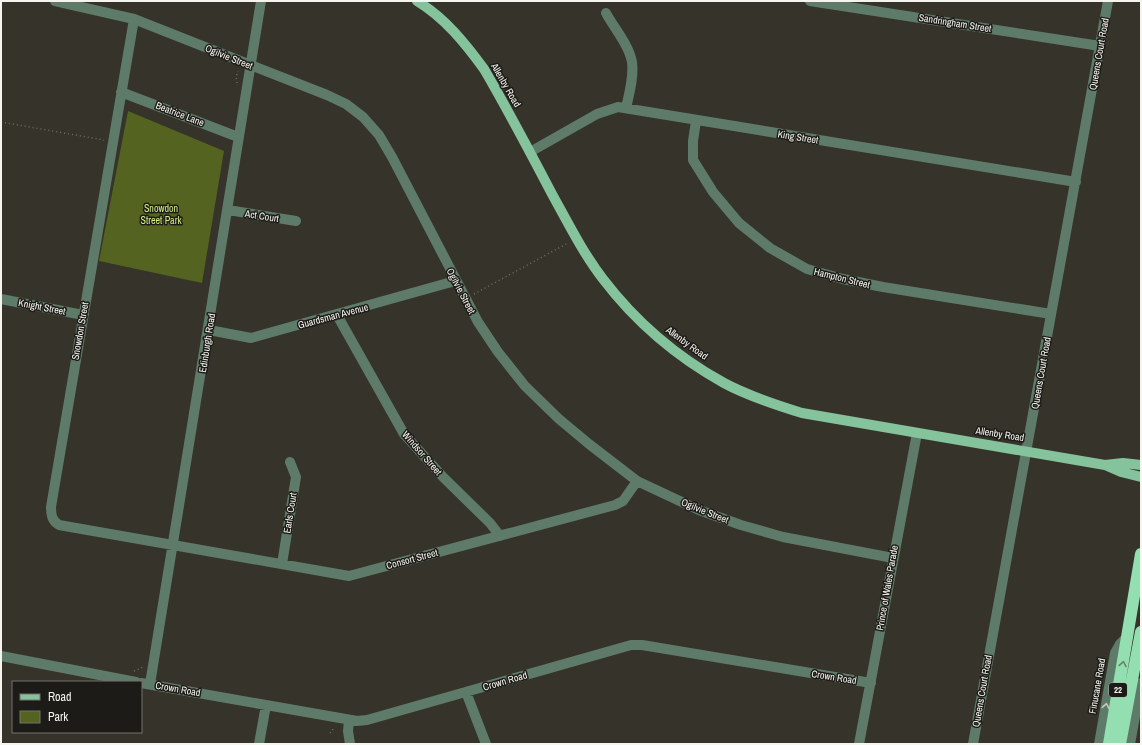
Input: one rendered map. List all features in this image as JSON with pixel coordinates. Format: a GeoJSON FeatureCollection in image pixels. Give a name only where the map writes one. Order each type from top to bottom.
{"type":"FeatureCollection","features":[{"type":"Feature","properties":{"kind":"highway","name":"Finucane Road"},"geometry":{"type":"LineString","coordinates":[[1109,744],[1141,554]]}},
{"type":"Feature","properties":{"kind":"highway","name":"22"},"geometry":{"type":"LineString","coordinates":[[1120,744],[1141,632]]}},
{"type":"Feature","properties":{"kind":"main road","name":"Allenby Road"},"geometry":{"type":"LineString","coordinates":[[417,1],[444,21],[466,44],[484,69],[576,238],[602,279],[629,310],[656,336],[687,360],[724,383],[763,400],[802,414],[1105,465],[1121,472],[1141,477]]}},
{"type":"Feature","properties":{"kind":"main road","name":"Allenby Road"},"geometry":{"type":"LineString","coordinates":[[1105,465],[1123,463],[1141,465]]}},
{"type":"Feature","properties":{"kind":"street","name":"Ogilvie Street"},"geometry":{"type":"LineString","coordinates":[[56,1],[134,19],[327,95],[346,104],[363,117],[378,135],[392,157],[455,281],[466,298],[478,322],[494,346],[525,386],[559,419],[637,481],[699,510],[741,525],[783,537],[893,558]]}},
{"type":"Feature","properties":{"kind":"street","name":"Edinburgh Road"},"geometry":{"type":"LineString","coordinates":[[146,684],[173,546],[261,1]]}},
{"type":"Feature","properties":{"kind":"street","name":"Sandringham Street"},"geometry":{"type":"LineString","coordinates":[[810,1],[1100,46]]}},
{"type":"Feature","properties":{"kind":"street","name":"Queens Court Road"},"geometry":{"type":"LineString","coordinates":[[973,744],[1108,1]]}},
{"type":"Feature","properties":{"kind":"street"},"geometry":{"type":"LineString","coordinates":[[606,13],[628,50],[632,62],[632,75],[626,108]]}},
{"type":"Feature","properties":{"kind":"street","name":"Snowdon Street"},"geometry":{"type":"LineString","coordinates":[[134,19],[51,506],[52,519],[59,525],[173,546]]}},
{"type":"Feature","properties":{"kind":"street","name":"Beatrice Lane"},"geometry":{"type":"LineString","coordinates":[[122,92],[238,137]]}},
{"type":"Feature","properties":{"kind":"street","name":"King Street"},"geometry":{"type":"LineString","coordinates":[[530,152],[597,114],[618,107],[696,121],[1076,182]]}},
{"type":"Feature","properties":{"kind":"street","name":"Hampton Street"},"geometry":{"type":"LineString","coordinates":[[696,121],[693,141],[693,160],[714,192],[739,223],[770,248],[807,269],[843,280],[1051,314]]}},
{"type":"Feature","properties":{"kind":"street","name":"Act Court"},"geometry":{"type":"LineString","coordinates":[[228,210],[296,221]]}},
{"type":"Feature","properties":{"kind":"street","name":"Guardsman Avenue"},"geometry":{"type":"LineString","coordinates":[[209,330],[251,338],[455,281]]}},
{"type":"Feature","properties":{"kind":"street","name":"Knight Street"},"geometry":{"type":"LineString","coordinates":[[1,299],[83,315]]}},
{"type":"Feature","properties":{"kind":"street","name":"Windsor Street"},"geometry":{"type":"LineString","coordinates":[[337,315],[404,434],[443,477],[490,523],[500,536]]}},
{"type":"Feature","properties":{"kind":"street","name":"Prince of Wales Parade"},"geometry":{"type":"LineString","coordinates":[[859,744],[917,433]]}},
{"type":"Feature","properties":{"kind":"street","name":"Earls Court"},"geometry":{"type":"LineString","coordinates":[[282,564],[296,477],[290,462]]}},
{"type":"Feature","properties":{"kind":"street","name":"Consort Street"},"geometry":{"type":"LineString","coordinates":[[173,546],[349,576],[615,505],[623,501],[637,481]]}},
{"type":"Feature","properties":{"kind":"street","name":"Finucane Road"},"geometry":{"type":"LineString","coordinates":[[1099,744],[1115,653],[1120,644],[1128,636]]}},
{"type":"Feature","properties":{"kind":"street","name":"Crown Road"},"geometry":{"type":"LineString","coordinates":[[146,684],[349,721],[367,720],[631,645],[649,646],[871,683]]}},
{"type":"Feature","properties":{"kind":"street"},"geometry":{"type":"LineString","coordinates":[[1,656],[131,681]]}},
{"type":"Feature","properties":{"kind":"street"},"geometry":{"type":"LineString","coordinates":[[1130,744],[1141,683]]}},
{"type":"Feature","properties":{"kind":"street"},"geometry":{"type":"LineString","coordinates":[[466,692],[486,744]]}},
{"type":"Feature","properties":{"kind":"street"},"geometry":{"type":"LineString","coordinates":[[259,744],[266,705]]}},
{"type":"Feature","properties":{"kind":"street"},"geometry":{"type":"LineString","coordinates":[[349,721],[348,731],[350,744]]}},
{"type":"Feature","properties":{"kind":"path"},"geometry":{"type":"LineString","coordinates":[[1,122],[113,141]]}},
{"type":"Feature","properties":{"kind":"path"},"geometry":{"type":"LineString","coordinates":[[466,298],[576,238]]}},
{"type":"Feature","properties":{"kind":"path"},"geometry":{"type":"LineString","coordinates":[[330,733],[336,727]]}},
{"type":"Feature","properties":{"kind":"green space","name":"Snowdon Street Park"},"geometry":{"type":"Polygon","coordinates":[[[128,111],[224,151],[202,283],[99,261],[128,111]]]}}]}
